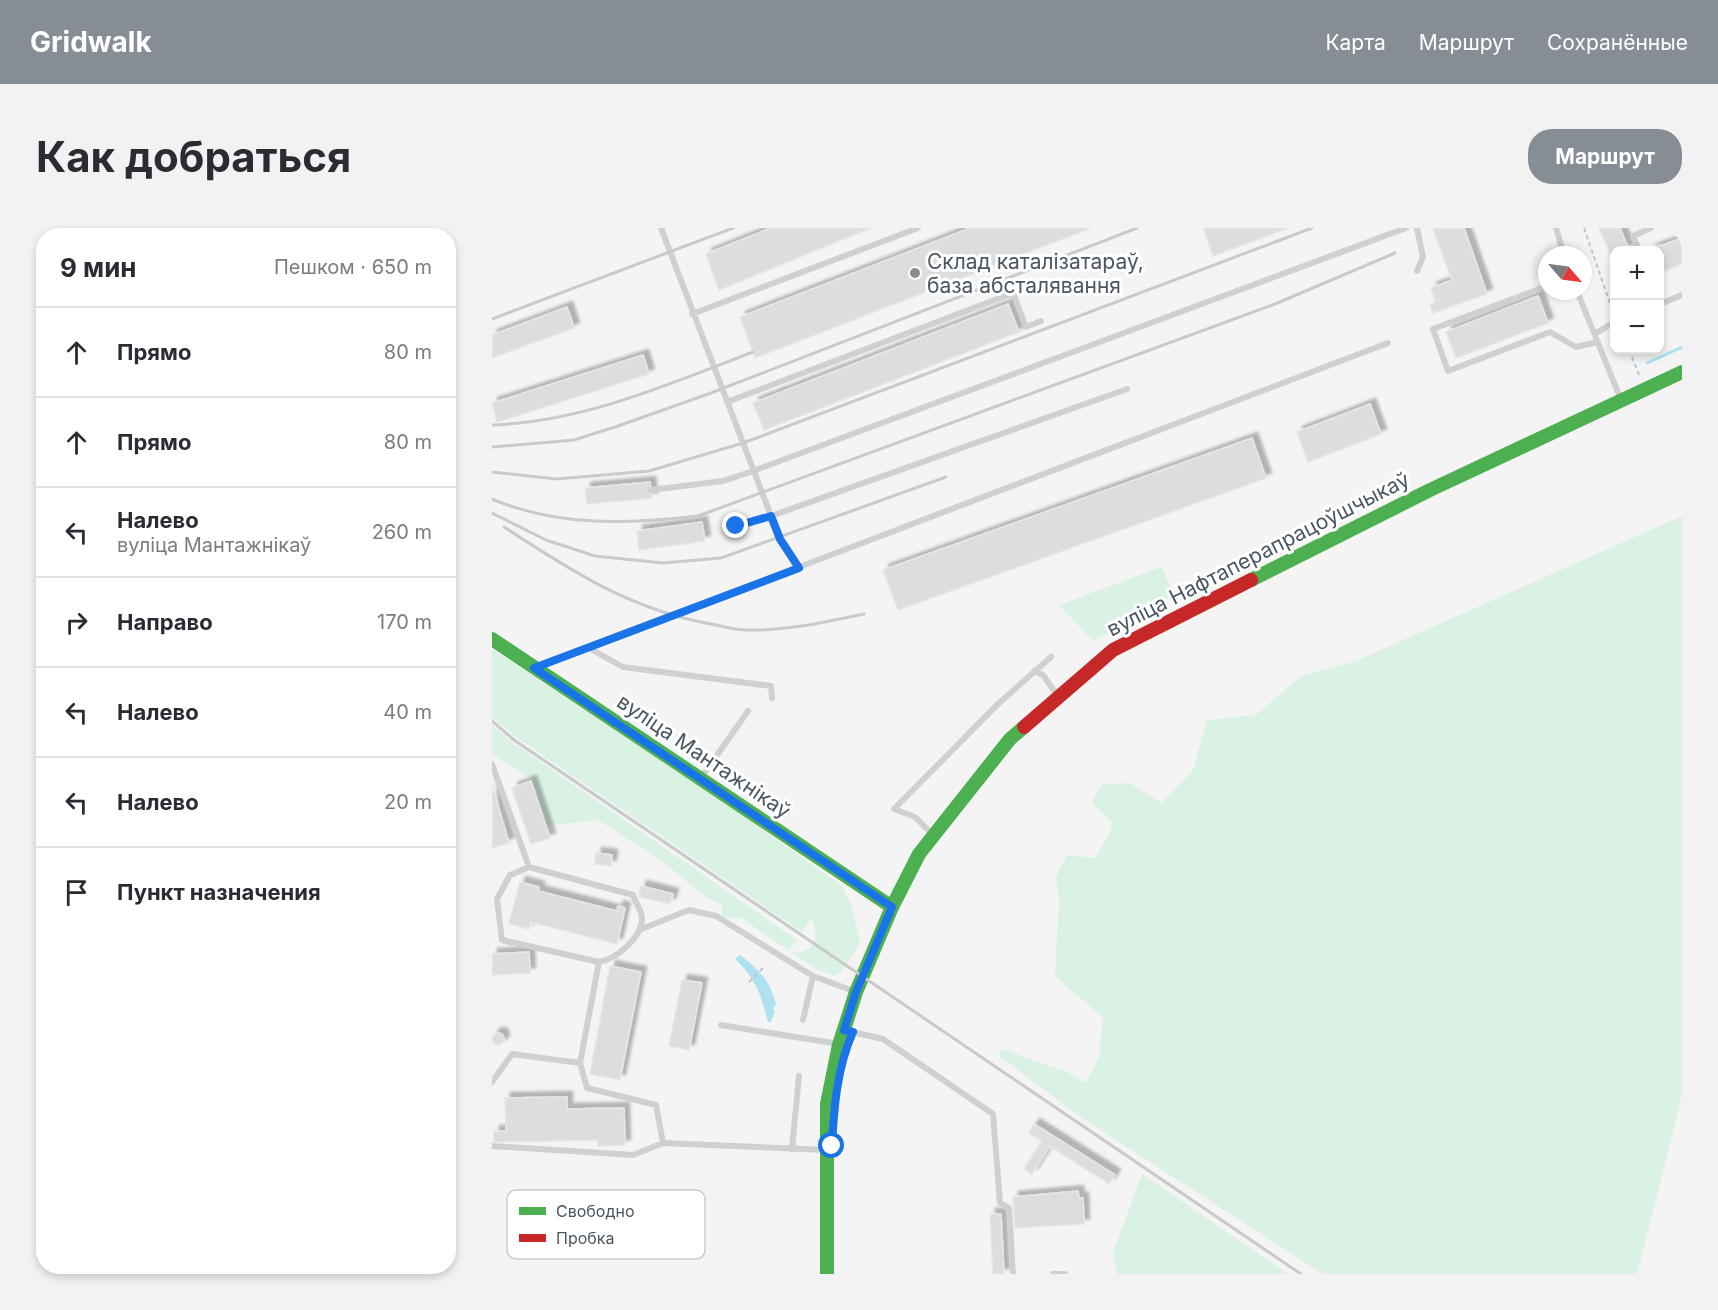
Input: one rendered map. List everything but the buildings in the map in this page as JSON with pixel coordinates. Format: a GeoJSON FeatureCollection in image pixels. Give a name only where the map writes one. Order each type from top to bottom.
{"type":"FeatureCollection","features":[{"type":"Feature","properties":{"kind":"street","name":"вуліца Нафтаперапрацоўшчыкаў"},"geometry":{"type":"LineString","coordinates":[[827,1274],[827,1104],[839,1044],[856,992],[892,907],[932,835],[1010,738],[1113,650],[1430,489],[1682,372]]}},
{"type":"Feature","properties":{"kind":"street","name":"вуліца Мантажнікаў"},"geometry":{"type":"LineString","coordinates":[[492,639],[892,907]]}},
{"type":"Feature","properties":{"kind":"lane"},"geometry":{"type":"LineString","coordinates":[[661,228],[780,539],[799,568]]}},
{"type":"Feature","properties":{"kind":"lane"},"geometry":{"type":"LineString","coordinates":[[692,314],[918,228]]}},
{"type":"Feature","properties":{"kind":"lane"},"geometry":{"type":"LineString","coordinates":[[651,490],[723,481],[753,471],[1406,228]]}},
{"type":"Feature","properties":{"kind":"lane"},"geometry":{"type":"LineString","coordinates":[[1416,228],[1423,258],[1417,271]]}},
{"type":"Feature","properties":{"kind":"lane"},"geometry":{"type":"LineString","coordinates":[[1556,228],[1561,246]]}},
{"type":"Feature","properties":{"kind":"lane"},"geometry":{"type":"LineString","coordinates":[[1637,246],[1633,236],[1651,228]]}},
{"type":"Feature","properties":{"kind":"lane"},"geometry":{"type":"LineString","coordinates":[[1538,289],[1433,328],[1448,371],[1551,332],[1576,347],[1598,342]]}},
{"type":"Feature","properties":{"kind":"lane"},"geometry":{"type":"LineString","coordinates":[[727,402],[1013,293],[1026,327],[1041,321]]}},
{"type":"Feature","properties":{"kind":"lane"},"geometry":{"type":"LineString","coordinates":[[1664,301],[1682,295]]}},
{"type":"Feature","properties":{"kind":"lane"},"geometry":{"type":"LineString","coordinates":[[1581,300],[1622,400]]}},
{"type":"Feature","properties":{"kind":"lane"},"geometry":{"type":"LineString","coordinates":[[1595,334],[1610,325]]}},
{"type":"Feature","properties":{"kind":"lane"},"geometry":{"type":"LineString","coordinates":[[534,668],[1388,344]]}},
{"type":"Feature","properties":{"kind":"lane"},"geometry":{"type":"LineString","coordinates":[[736,526],[771,516],[1127,389]]}},
{"type":"Feature","properties":{"kind":"lane"},"geometry":{"type":"LineString","coordinates":[[589,648],[624,667],[771,686],[772,698]]}},
{"type":"Feature","properties":{"kind":"lane"},"geometry":{"type":"LineString","coordinates":[[932,835],[915,817],[894,809],[980,721],[1051,657]]}},
{"type":"Feature","properties":{"kind":"lane"},"geometry":{"type":"LineString","coordinates":[[1034,671],[1043,675],[1057,696]]}},
{"type":"Feature","properties":{"kind":"lane"},"geometry":{"type":"LineString","coordinates":[[700,779],[748,711]]}},
{"type":"Feature","properties":{"kind":"lane"},"geometry":{"type":"LineString","coordinates":[[492,764],[529,867]]}},
{"type":"Feature","properties":{"kind":"lane"},"geometry":{"type":"LineString","coordinates":[[529,867],[633,895],[642,918],[639,930],[624,949],[609,960],[599,962],[502,940],[497,900],[510,875],[529,867]]}},
{"type":"Feature","properties":{"kind":"lane"},"geometry":{"type":"LineString","coordinates":[[639,930],[689,910],[716,916],[813,976],[856,992]]}},
{"type":"Feature","properties":{"kind":"lane"},"geometry":{"type":"LineString","coordinates":[[599,962],[580,1063],[587,1088],[656,1106],[663,1143]]}},
{"type":"Feature","properties":{"kind":"lane"},"geometry":{"type":"LineString","coordinates":[[803,1020],[813,976]]}},
{"type":"Feature","properties":{"kind":"lane"},"geometry":{"type":"LineString","coordinates":[[721,1024],[839,1044]]}},
{"type":"Feature","properties":{"kind":"lane"},"geometry":{"type":"LineString","coordinates":[[844,1030],[883,1039],[993,1114],[1000,1203],[1009,1208],[1013,1274]]}},
{"type":"Feature","properties":{"kind":"lane"},"geometry":{"type":"LineString","coordinates":[[492,1082],[512,1054],[580,1063]]}},
{"type":"Feature","properties":{"kind":"lane"},"geometry":{"type":"LineString","coordinates":[[792,1149],[799,1076]]}},
{"type":"Feature","properties":{"kind":"lane"},"geometry":{"type":"LineString","coordinates":[[492,1146],[633,1155],[663,1143],[827,1150]]}},
{"type":"Feature","properties":{"kind":"lane"},"geometry":{"type":"LineString","coordinates":[[1053,1274],[1065,1274]]}},
{"type":"Feature","properties":{"kind":"path"},"geometry":{"type":"LineString","coordinates":[[1584,228],[1610,303]]}},
{"type":"Feature","properties":{"kind":"path"},"geometry":{"type":"LineString","coordinates":[[1631,354],[1646,390]]}},
{"type":"Feature","properties":{"kind":"path"},"geometry":{"type":"LineString","coordinates":[[749,982],[764,967]]}},
{"type":"Feature","properties":{"kind":"green space"},"geometry":{"type":"Polygon","coordinates":[[[1682,516],[1682,1095],[1637,1274],[1323,1274],[1082,1118],[998,1055],[1002,1049],[1067,1072],[1086,1083],[1099,1057],[1103,1018],[1055,976],[1059,900],[1056,877],[1067,855],[1095,858],[1109,835],[1112,823],[1092,802],[1102,785],[1129,783],[1162,803],[1193,770],[1207,720],[1256,715],[1301,676],[1356,661],[1682,516]]]}},
{"type":"Feature","properties":{"kind":"green space"},"geometry":{"type":"Polygon","coordinates":[[[1161,567],[1174,595],[1093,641],[1059,605],[1161,567]]]}},
{"type":"Feature","properties":{"kind":"green space"},"geometry":{"type":"Polygon","coordinates":[[[492,649],[727,804],[842,886],[850,902],[860,942],[842,971],[835,976],[816,969],[791,952],[803,952],[809,949],[815,939],[811,919],[802,932],[516,737],[492,717],[492,649]]]}},
{"type":"Feature","properties":{"kind":"green space"},"geometry":{"type":"Polygon","coordinates":[[[492,725],[512,742],[797,940],[790,951],[741,918],[722,917],[722,905],[706,897],[662,861],[598,820],[546,826],[530,778],[492,754],[492,725]]]}},
{"type":"Feature","properties":{"kind":"green space"},"geometry":{"type":"Polygon","coordinates":[[[1142,1174],[1288,1274],[1117,1274],[1113,1252],[1142,1174]]]}},
{"type":"Feature","properties":{"kind":"water"},"geometry":{"type":"Polygon","coordinates":[[[740,955],[758,970],[771,989],[776,1004],[771,1022],[768,1022],[753,980],[735,959],[740,955]]]}},
{"type":"Feature","properties":{"kind":"waterway"},"geometry":{"type":"LineString","coordinates":[[1647,363],[1682,347]]}},
{"type":"Feature","properties":{"kind":"railway"},"geometry":{"type":"LineString","coordinates":[[492,319],[733,228]]}},
{"type":"Feature","properties":{"kind":"railway"},"geometry":{"type":"LineString","coordinates":[[492,447],[574,440],[618,426],[711,393],[1137,228]]}},
{"type":"Feature","properties":{"kind":"railway"},"geometry":{"type":"LineString","coordinates":[[492,472],[557,479],[649,471],[743,443],[1312,228]]}},
{"type":"Feature","properties":{"kind":"railway"},"geometry":{"type":"LineString","coordinates":[[492,499],[542,515],[568,519],[620,522],[698,516],[1275,304],[1395,253]]}},
{"type":"Feature","properties":{"kind":"railway"},"geometry":{"type":"LineString","coordinates":[[492,425],[559,417],[592,409],[657,388],[753,352]]}},
{"type":"Feature","properties":{"kind":"railway"},"geometry":{"type":"LineString","coordinates":[[492,513],[546,540],[595,556],[663,563],[721,558],[946,477]]}},
{"type":"Feature","properties":{"kind":"railway"},"geometry":{"type":"LineString","coordinates":[[504,527],[600,586],[651,608],[706,623],[737,629],[762,630],[806,625],[864,614]]}},
{"type":"Feature","properties":{"kind":"railway"},"geometry":{"type":"LineString","coordinates":[[492,721],[514,740],[1301,1274]]}},
{"type":"Feature","properties":{"kind":"traffic: fast"},"geometry":{"type":"LineString","coordinates":[[1251,580],[1430,490],[1682,372]]}},
{"type":"Feature","properties":{"kind":"traffic: fast"},"geometry":{"type":"LineString","coordinates":[[492,639],[892,907]]}},
{"type":"Feature","properties":{"kind":"traffic: fast"},"geometry":{"type":"LineString","coordinates":[[827,1274],[827,1104],[839,1045],[856,992],[892,907],[919,854],[1010,739],[1024,727]]}},
{"type":"Feature","properties":{"kind":"traffic: jam"},"geometry":{"type":"LineString","coordinates":[[1024,727],[1113,650],[1251,580]]}},
{"type":"Feature","properties":{"kind":"place","name":"Склад каталізатараў, база абсталявання"},"geometry":{"type":"Point","coordinates":[915,273]}},
{"type":"Feature","properties":{"kind":"route"},"geometry":{"type":"LineString","coordinates":[[736,526],[771,516],[780,539],[799,568],[534,668],[892,907],[856,992],[844,1030],[853,1032],[845,1049],[835,1102],[832,1146]]}}]}
